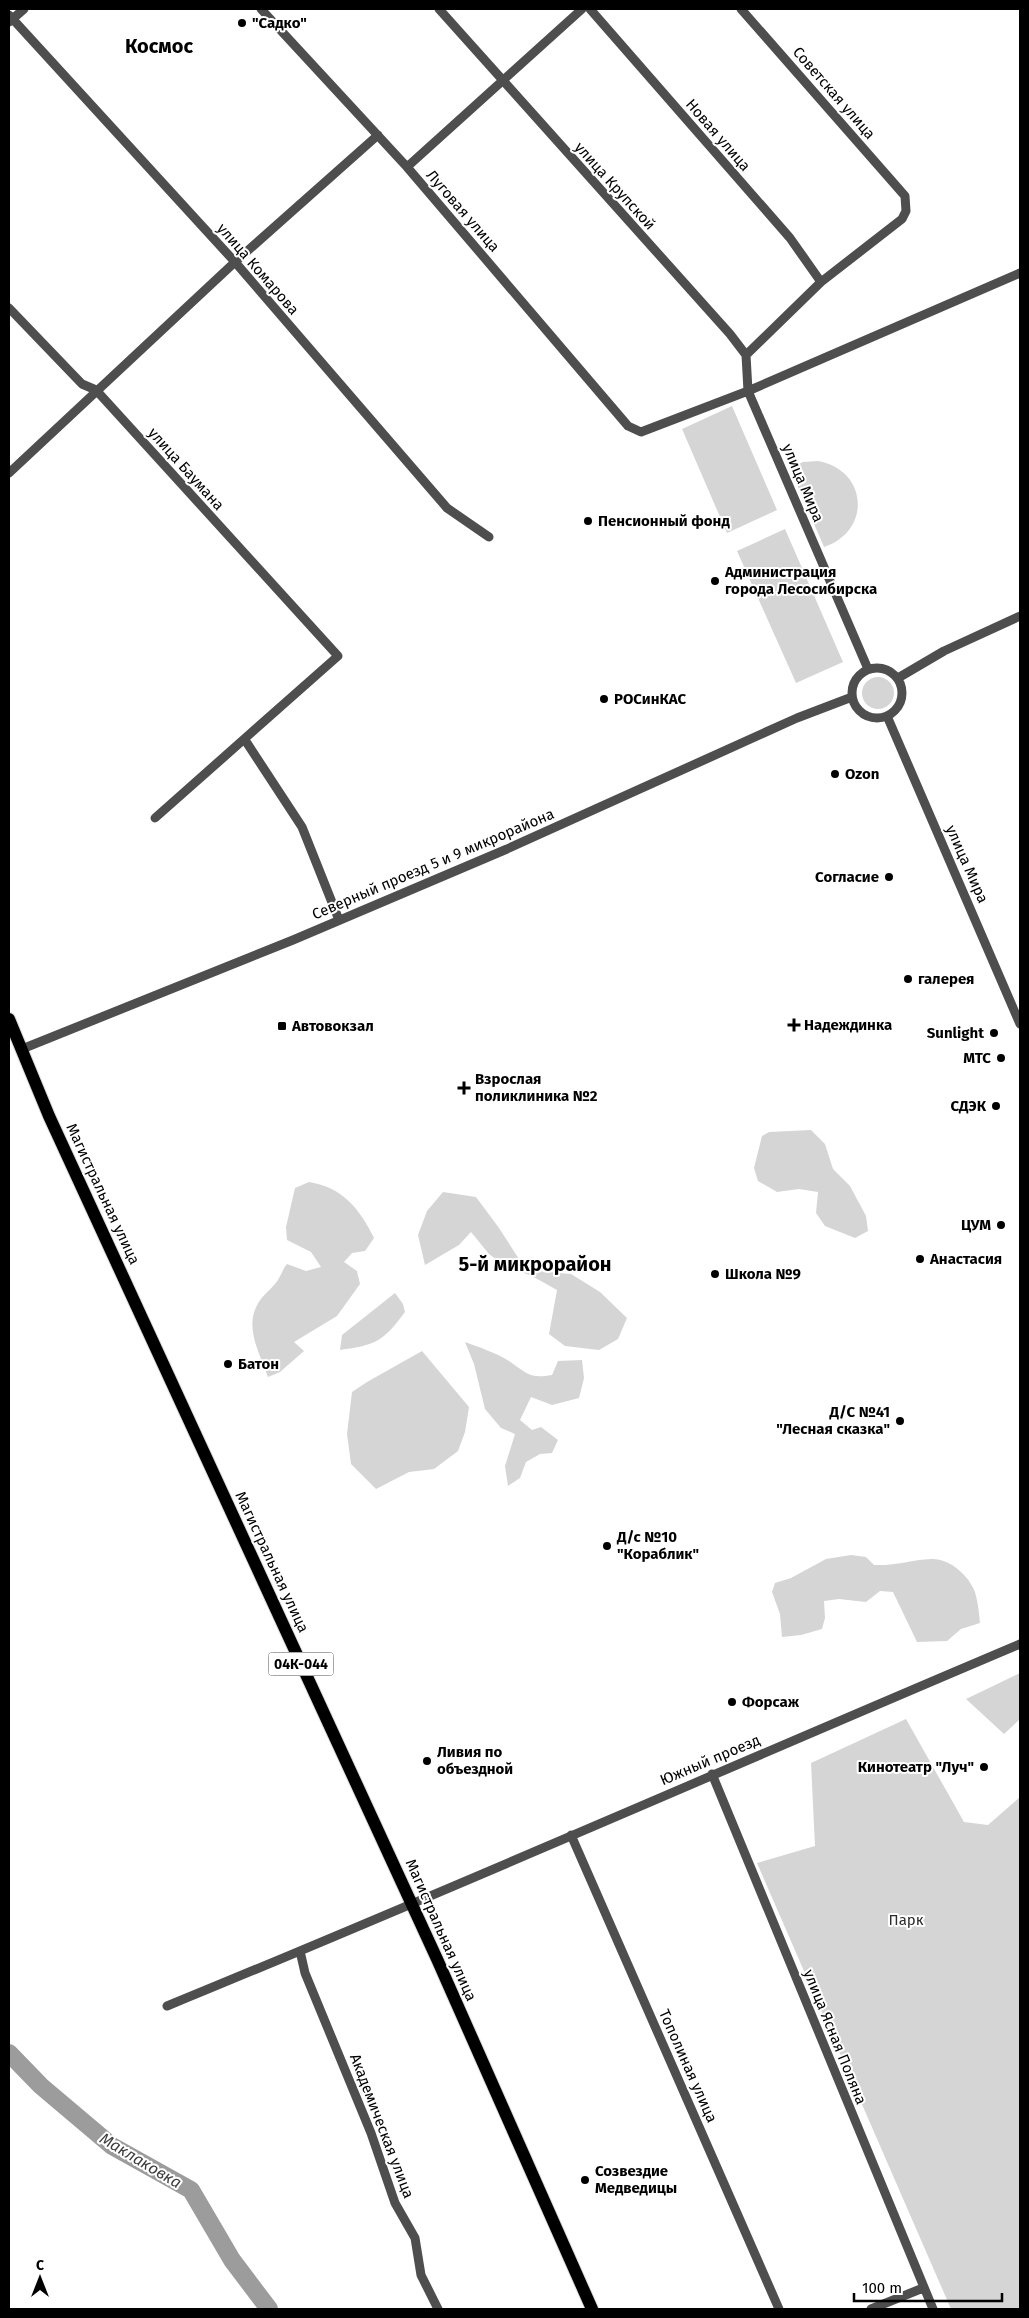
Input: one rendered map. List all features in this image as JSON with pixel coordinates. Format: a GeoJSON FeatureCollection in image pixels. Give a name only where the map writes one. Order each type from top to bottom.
{"type":"FeatureCollection","features":[{"type":"Feature","properties":{"kind":"main road","name":"Магистральная улица"},"geometry":{"type":"LineString","coordinates":[[9,1019],[53,1124],[412,1905],[592,2309]]}},
{"type":"Feature","properties":{"kind":"street"},"geometry":{"type":"LineString","coordinates":[[10,19],[24,9]]}},
{"type":"Feature","properties":{"kind":"street","name":"Луговая улица"},"geometry":{"type":"LineString","coordinates":[[261,9],[407,167],[628,426],[641,432],[748,391]]}},
{"type":"Feature","properties":{"kind":"street","name":"улица Крупской"},"geometry":{"type":"LineString","coordinates":[[439,9],[730,334],[746,355]]}},
{"type":"Feature","properties":{"kind":"street"},"geometry":{"type":"LineString","coordinates":[[407,167],[582,9]]}},
{"type":"Feature","properties":{"kind":"street","name":"Новая улица"},"geometry":{"type":"LineString","coordinates":[[590,9],[790,238],[821,282]]}},
{"type":"Feature","properties":{"kind":"street","name":"Советская улица"},"geometry":{"type":"LineString","coordinates":[[741,9],[905,196],[906,211],[902,219],[821,282]]}},
{"type":"Feature","properties":{"kind":"street","name":"улица Комарова"},"geometry":{"type":"LineString","coordinates":[[10,19],[235,262],[447,508],[489,537]]}},
{"type":"Feature","properties":{"kind":"street"},"geometry":{"type":"LineString","coordinates":[[9,473],[235,262],[378,135]]}},
{"type":"Feature","properties":{"kind":"street"},"geometry":{"type":"LineString","coordinates":[[821,282],[746,355],[748,391],[1020,273]]}},
{"type":"Feature","properties":{"kind":"street","name":"улица Баумана"},"geometry":{"type":"LineString","coordinates":[[9,308],[82,384],[96,390],[338,656],[245,740]]}},
{"type":"Feature","properties":{"kind":"street","name":"улица Мира"},"geometry":{"type":"LineString","coordinates":[[748,391],[868,669]]}},
{"type":"Feature","properties":{"kind":"street"},"geometry":{"type":"LineString","coordinates":[[898,678],[944,651],[1020,616]]}},
{"type":"Feature","properties":{"kind":"street"},"geometry":{"type":"LineString","coordinates":[[884,668],[898,678],[902,692],[901,702],[895,711],[887,716],[876,718],[865,715],[856,708],[852,697],[855,680],[868,669],[884,668]]}},
{"type":"Feature","properties":{"kind":"street","name":"Северный проезд 5 и 9 микрорайона"},"geometry":{"type":"LineString","coordinates":[[22,1049],[339,920],[507,849],[797,718],[852,697]]}},
{"type":"Feature","properties":{"kind":"street","name":"улица Мира"},"geometry":{"type":"LineString","coordinates":[[887,716],[1020,1024]]}},
{"type":"Feature","properties":{"kind":"street"},"geometry":{"type":"LineString","coordinates":[[155,818],[245,740],[302,827],[339,920]]}},
{"type":"Feature","properties":{"kind":"street","name":"Южный проезд"},"geometry":{"type":"LineString","coordinates":[[167,2006],[412,1905],[712,1774],[1020,1644]]}},
{"type":"Feature","properties":{"kind":"street","name":"улица Ясная Поляна"},"geometry":{"type":"LineString","coordinates":[[712,1774],[933,2309]]}},
{"type":"Feature","properties":{"kind":"street","name":"Тополиная улица"},"geometry":{"type":"LineString","coordinates":[[570,1835],[779,2309]]}},
{"type":"Feature","properties":{"kind":"street","name":"Академическая улица"},"geometry":{"type":"LineString","coordinates":[[300,1952],[305,1973],[371,2133],[395,2203],[415,2238],[421,2275],[438,2309]]}},
{"type":"Feature","properties":{"kind":"street"},"geometry":{"type":"LineString","coordinates":[[870,2309],[923,2288]]}},
{"type":"Feature","properties":{"kind":"green space"},"geometry":{"type":"Polygon","coordinates":[[[732,406],[777,510],[727,533],[682,429],[732,406]]]}},
{"type":"Feature","properties":{"kind":"green space"},"geometry":{"type":"Polygon","coordinates":[[[818,461],[835,467],[847,476],[855,488],[858,501],[856,515],[850,528],[840,539],[824,547],[790,468],[803,462],[818,461]]]}},
{"type":"Feature","properties":{"kind":"green space"},"geometry":{"type":"Polygon","coordinates":[[[785,529],[843,662],[796,683],[737,551],[785,529]]]}},
{"type":"Feature","properties":{"kind":"green space"},"geometry":{"type":"Polygon","coordinates":[[[878,677],[884,678],[889,682],[893,687],[893,699],[889,704],[884,708],[878,709],[872,708],[867,704],[863,699],[862,693],[863,687],[867,682],[872,678],[878,677]]]}},
{"type":"Feature","properties":{"kind":"green space"},"geometry":{"type":"Polygon","coordinates":[[[811,1130],[825,1144],[833,1169],[850,1186],[866,1216],[868,1231],[855,1238],[825,1226],[816,1213],[818,1192],[799,1189],[777,1192],[758,1181],[754,1168],[762,1136],[769,1132],[811,1130]]]}},
{"type":"Feature","properties":{"kind":"green space"},"geometry":{"type":"Polygon","coordinates":[[[309,1182],[331,1189],[349,1201],[363,1218],[374,1238],[365,1251],[352,1253],[344,1262],[357,1271],[360,1284],[337,1316],[294,1342],[304,1351],[280,1372],[268,1377],[252,1328],[255,1308],[277,1281],[287,1264],[306,1271],[321,1267],[311,1252],[287,1240],[286,1227],[295,1188],[309,1182]]]}},
{"type":"Feature","properties":{"kind":"green space"},"geometry":{"type":"Polygon","coordinates":[[[443,1192],[476,1197],[526,1270],[571,1274],[600,1292],[627,1318],[618,1339],[599,1350],[565,1346],[549,1334],[557,1290],[532,1276],[505,1266],[489,1254],[471,1232],[459,1245],[425,1265],[418,1235],[427,1211],[443,1192]]]}},
{"type":"Feature","properties":{"kind":"green space"},"geometry":{"type":"Polygon","coordinates":[[[395,1293],[403,1304],[405,1312],[390,1330],[370,1344],[340,1350],[342,1335],[395,1293]]]}},
{"type":"Feature","properties":{"kind":"green space"},"geometry":{"type":"Polygon","coordinates":[[[465,1342],[499,1355],[524,1372],[538,1376],[552,1375],[558,1361],[582,1360],[584,1378],[579,1398],[552,1405],[531,1397],[520,1420],[532,1430],[541,1427],[558,1440],[552,1453],[540,1454],[526,1462],[520,1478],[508,1486],[505,1466],[515,1434],[501,1428],[485,1409],[474,1364],[465,1342]]]}},
{"type":"Feature","properties":{"kind":"green space"},"geometry":{"type":"Polygon","coordinates":[[[422,1351],[469,1407],[465,1432],[458,1451],[434,1469],[409,1472],[376,1489],[351,1464],[347,1434],[352,1392],[422,1351]]]}},
{"type":"Feature","properties":{"kind":"green space"},"geometry":{"type":"Polygon","coordinates":[[[851,1555],[866,1557],[874,1565],[889,1565],[931,1559],[945,1561],[958,1569],[972,1586],[977,1600],[980,1623],[961,1629],[947,1641],[917,1642],[893,1592],[880,1591],[866,1602],[839,1599],[824,1601],[825,1618],[822,1629],[801,1635],[782,1637],[780,1614],[772,1592],[775,1583],[791,1578],[826,1559],[851,1555]]]}},
{"type":"Feature","properties":{"kind":"green space"},"geometry":{"type":"Polygon","coordinates":[[[1020,1673],[1020,1719],[1004,1734],[966,1699],[1020,1673]]]}},
{"type":"Feature","properties":{"kind":"green space","name":"Парк"},"geometry":{"type":"Polygon","coordinates":[[[906,1719],[964,1822],[988,1825],[1020,1797],[1020,2309],[951,2309],[757,1863],[815,1846],[811,1763],[906,1719]]]}},
{"type":"Feature","properties":{"kind":"waterway","name":"Маклаковка"},"geometry":{"type":"LineString","coordinates":[[9,2053],[41,2086],[112,2146],[191,2190],[232,2260],[269,2309]]}},
{"type":"Feature","properties":{"kind":"place","name":"\"Садко\""},"geometry":{"type":"Point","coordinates":[242,23]}},
{"type":"Feature","properties":{"kind":"place","name":"Пенсионный фонд"},"geometry":{"type":"Point","coordinates":[588,521]}},
{"type":"Feature","properties":{"kind":"place","name":"Администрация города Лесосибирска"},"geometry":{"type":"Point","coordinates":[715,581]}},
{"type":"Feature","properties":{"kind":"place","name":"РОСинКАС"},"geometry":{"type":"Point","coordinates":[604,699]}},
{"type":"Feature","properties":{"kind":"place","name":"Ozon"},"geometry":{"type":"Point","coordinates":[835,774]}},
{"type":"Feature","properties":{"kind":"place","name":"Согласие"},"geometry":{"type":"Point","coordinates":[889,877]}},
{"type":"Feature","properties":{"kind":"place","name":"галерея"},"geometry":{"type":"Point","coordinates":[908,979]}},
{"type":"Feature","properties":{"kind":"place","name":"Надеждинка"},"geometry":{"type":"Point","coordinates":[794,1025]}},
{"type":"Feature","properties":{"kind":"place","name":"Автовокзал"},"geometry":{"type":"Point","coordinates":[282,1026]}},
{"type":"Feature","properties":{"kind":"place","name":"Sunlight"},"geometry":{"type":"Point","coordinates":[994,1033]}},
{"type":"Feature","properties":{"kind":"place","name":"МТС"},"geometry":{"type":"Point","coordinates":[1001,1058]}},
{"type":"Feature","properties":{"kind":"place","name":"Взрослая поликлиника №2"},"geometry":{"type":"Point","coordinates":[464,1088]}},
{"type":"Feature","properties":{"kind":"place","name":"СДЭК"},"geometry":{"type":"Point","coordinates":[996,1106]}},
{"type":"Feature","properties":{"kind":"place","name":"ЦУМ"},"geometry":{"type":"Point","coordinates":[1001,1225]}},
{"type":"Feature","properties":{"kind":"place","name":"Анастасия"},"geometry":{"type":"Point","coordinates":[920,1259]}},
{"type":"Feature","properties":{"kind":"place","name":"Школа №9"},"geometry":{"type":"Point","coordinates":[715,1274]}},
{"type":"Feature","properties":{"kind":"place","name":"Батон"},"geometry":{"type":"Point","coordinates":[228,1364]}},
{"type":"Feature","properties":{"kind":"place","name":"Д/С №41 \"Лесная сказка\""},"geometry":{"type":"Point","coordinates":[900,1421]}},
{"type":"Feature","properties":{"kind":"place","name":"Д/с №10 \"Кораблик\""},"geometry":{"type":"Point","coordinates":[607,1546]}},
{"type":"Feature","properties":{"kind":"place","name":"Форсаж"},"geometry":{"type":"Point","coordinates":[732,1702]}},
{"type":"Feature","properties":{"kind":"place","name":"Ливия по объездной"},"geometry":{"type":"Point","coordinates":[427,1761]}},
{"type":"Feature","properties":{"kind":"place","name":"Кинотеатр \"Луч\""},"geometry":{"type":"Point","coordinates":[984,1767]}},
{"type":"Feature","properties":{"kind":"place","name":"Созвездие Медведицы"},"geometry":{"type":"Point","coordinates":[585,2180]}},
{"type":"Feature","properties":{"kind":"district","name":"Космос"},"geometry":{"type":"Point","coordinates":[159,46]}},
{"type":"Feature","properties":{"kind":"district","name":"5-й микрорайон"},"geometry":{"type":"Point","coordinates":[535,1264]}}]}
